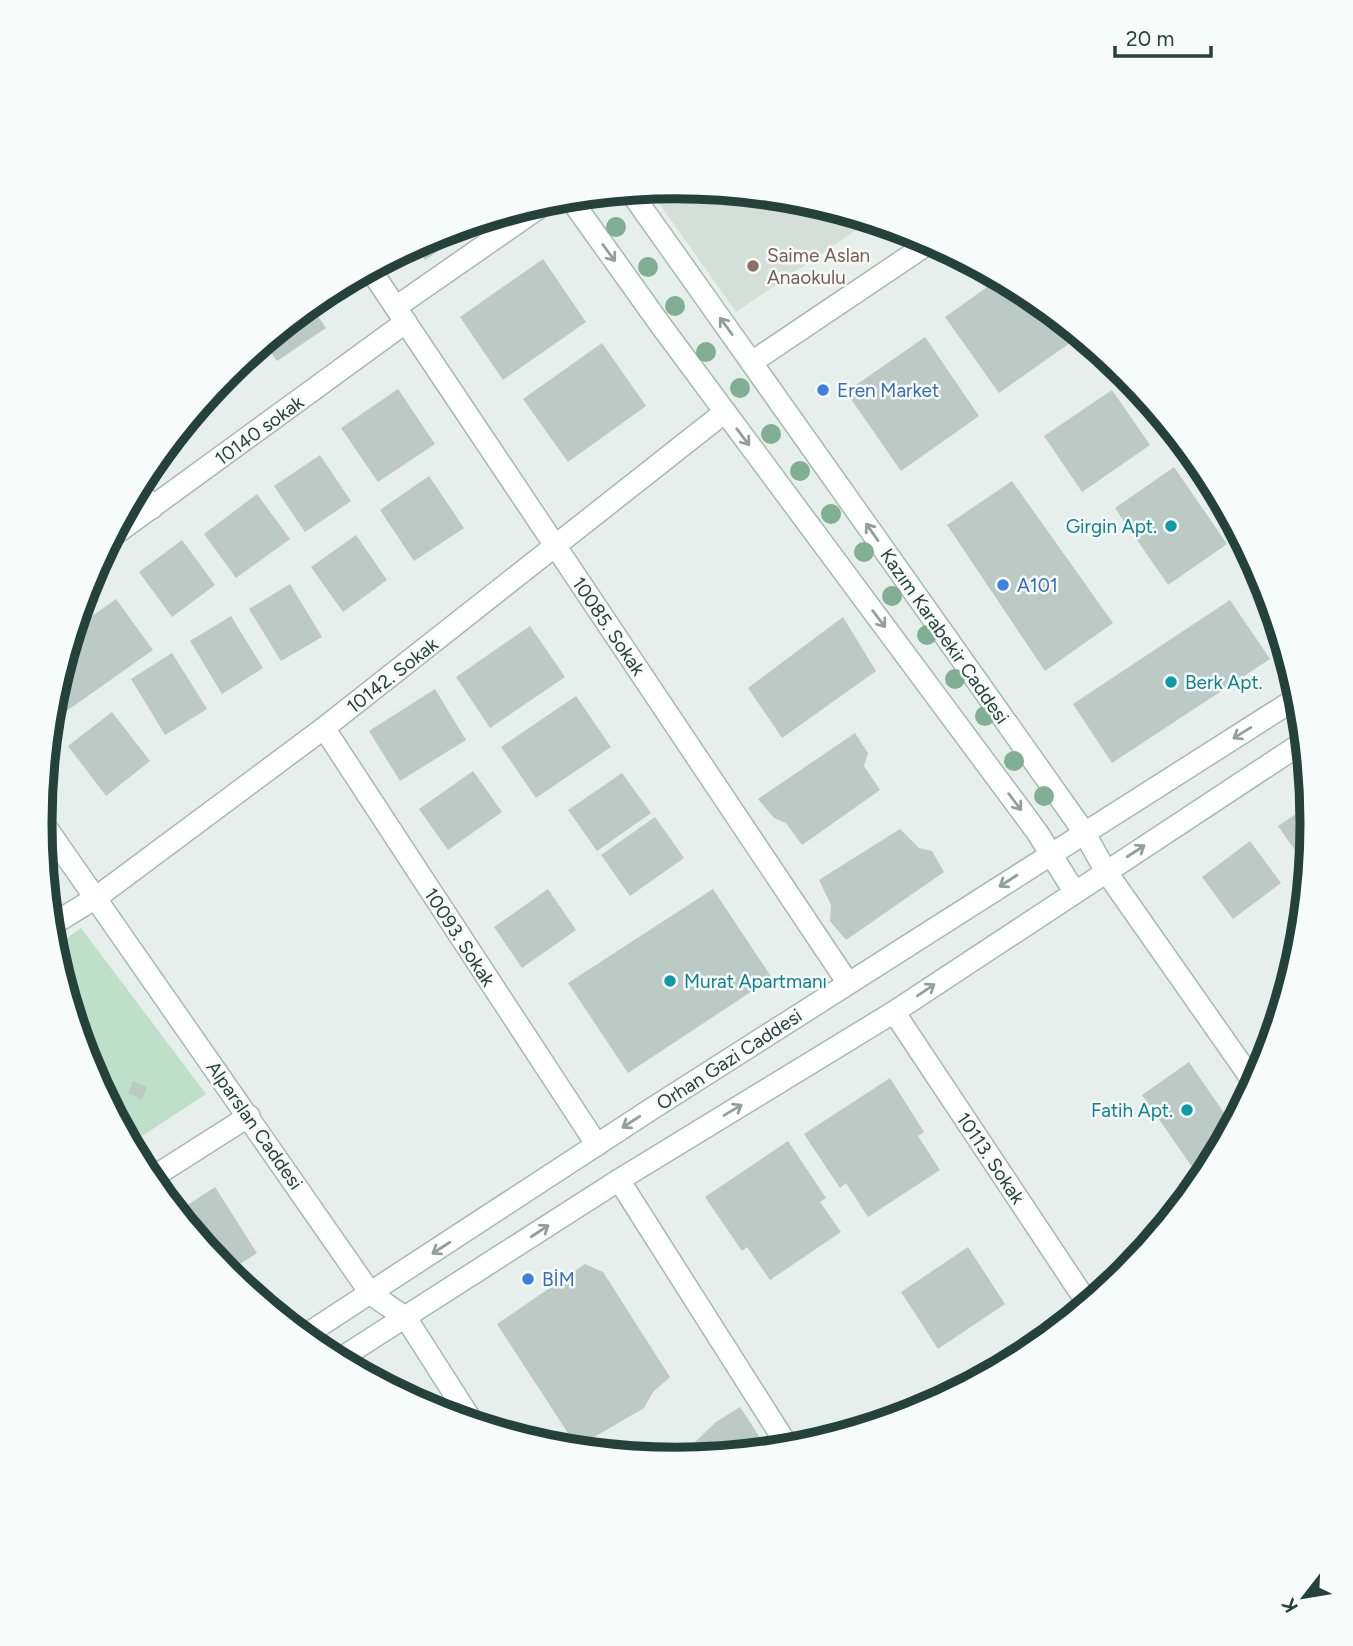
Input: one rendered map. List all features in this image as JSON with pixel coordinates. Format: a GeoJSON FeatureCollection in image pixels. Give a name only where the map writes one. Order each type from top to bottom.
{"type":"FeatureCollection","features":[{"type":"Feature","properties":{"kind":"street","name":"Kazım Karabekir Caddesi"},"geometry":{"type":"LineString","coordinates":[[636,200],[1084,832],[1105,870],[1248,1074]]}},
{"type":"Feature","properties":{"kind":"street","name":"Kazım Karabekir Caddesi"},"geometry":{"type":"LineString","coordinates":[[576,207],[1050,854],[1074,891]]}},
{"type":"Feature","properties":{"kind":"street","name":"10140 sokak"},"geometry":{"type":"LineString","coordinates":[[129,524],[528,217]]}},
{"type":"Feature","properties":{"kind":"street"},"geometry":{"type":"LineString","coordinates":[[752,362],[921,249]]}},
{"type":"Feature","properties":{"kind":"street","name":"10085. Sokak"},"geometry":{"type":"LineString","coordinates":[[376,277],[848,983]]}},
{"type":"Feature","properties":{"kind":"street","name":"10142. Sokak"},"geometry":{"type":"LineString","coordinates":[[60,920],[97,897],[324,728],[725,412]]}},
{"type":"Feature","properties":{"kind":"street"},"geometry":{"type":"LineString","coordinates":[[145,497],[152,508]]}},
{"type":"Feature","properties":{"kind":"street","name":"Orhan Gazi Caddesi"},"geometry":{"type":"LineString","coordinates":[[314,1330],[848,983],[1289,703]]}},
{"type":"Feature","properties":{"kind":"street","name":"10093. Sokak"},"geometry":{"type":"LineString","coordinates":[[324,728],[597,1145]]}},
{"type":"Feature","properties":{"kind":"street"},"geometry":{"type":"LineString","coordinates":[[349,1353],[619,1180],[894,1012],[1105,870],[1296,747]]}},
{"type":"Feature","properties":{"kind":"street","name":"Alparslan Caddesi"},"geometry":{"type":"LineString","coordinates":[[53,836],[371,1294],[406,1318],[465,1410]]}},
{"type":"Feature","properties":{"kind":"street","name":"10113. Sokak"},"geometry":{"type":"LineString","coordinates":[[894,1012],[1083,1296]]}},
{"type":"Feature","properties":{"kind":"street"},"geometry":{"type":"LineString","coordinates":[[160,1173],[248,1116]]}},
{"type":"Feature","properties":{"kind":"street"},"geometry":{"type":"LineString","coordinates":[[619,1180],[782,1438]]}},
{"type":"Feature","properties":{"kind":"shaded area","name":"Saime Aslan Anaokulu"},"geometry":{"type":"Polygon","coordinates":[[[656,199],[717,200],[758,204],[861,227],[736,312],[656,199]]]}},
{"type":"Feature","properties":{"kind":"green space"},"geometry":{"type":"Polygon","coordinates":[[[81,928],[206,1094],[139,1138],[100,1062],[74,985],[63,941],[81,928]]]}},
{"type":"Feature","properties":{"kind":"building"},"geometry":{"type":"Polygon","coordinates":[[[454,240],[425,260],[421,254],[454,240]]]}},
{"type":"Feature","properties":{"kind":"building"},"geometry":{"type":"Polygon","coordinates":[[[543,259],[586,322],[503,380],[460,317],[543,259]]]}},
{"type":"Feature","properties":{"kind":"building"},"geometry":{"type":"Polygon","coordinates":[[[991,285],[1023,304],[1072,341],[999,393],[945,317],[991,285]]]}},
{"type":"Feature","properties":{"kind":"building"},"geometry":{"type":"Polygon","coordinates":[[[317,314],[326,328],[277,361],[270,350],[317,314]]]}},
{"type":"Feature","properties":{"kind":"building"},"geometry":{"type":"Polygon","coordinates":[[[925,337],[979,416],[901,471],[846,392],[925,337]]]}},
{"type":"Feature","properties":{"kind":"building"},"geometry":{"type":"Polygon","coordinates":[[[602,343],[646,406],[568,462],[523,399],[602,343]]]}},
{"type":"Feature","properties":{"kind":"building"},"geometry":{"type":"Polygon","coordinates":[[[398,389],[435,444],[378,482],[341,428],[398,389]]]}},
{"type":"Feature","properties":{"kind":"building"},"geometry":{"type":"Polygon","coordinates":[[[1112,390],[1150,445],[1082,492],[1044,436],[1112,390]]]}},
{"type":"Feature","properties":{"kind":"building"},"geometry":{"type":"Polygon","coordinates":[[[320,455],[351,501],[305,532],[274,486],[320,455]]]}},
{"type":"Feature","properties":{"kind":"building","name":"Girgin Apt."},"geometry":{"type":"Polygon","coordinates":[[[1174,467],[1227,544],[1168,585],[1115,508],[1174,467]]]}},
{"type":"Feature","properties":{"kind":"building"},"geometry":{"type":"Polygon","coordinates":[[[429,476],[464,528],[414,561],[380,510],[429,476]]]}},
{"type":"Feature","properties":{"kind":"building"},"geometry":{"type":"Polygon","coordinates":[[[1012,481],[1113,623],[1045,671],[947,525],[1012,481]]]}},
{"type":"Feature","properties":{"kind":"building"},"geometry":{"type":"Polygon","coordinates":[[[257,494],[290,539],[236,578],[204,534],[257,494]]]}},
{"type":"Feature","properties":{"kind":"building"},"geometry":{"type":"Polygon","coordinates":[[[356,535],[387,580],[343,612],[311,567],[356,535]]]}},
{"type":"Feature","properties":{"kind":"building"},"geometry":{"type":"Polygon","coordinates":[[[182,540],[215,585],[172,617],[139,572],[182,540]]]}},
{"type":"Feature","properties":{"kind":"building"},"geometry":{"type":"Polygon","coordinates":[[[290,584],[322,637],[281,661],[249,609],[290,584]]]}},
{"type":"Feature","properties":{"kind":"building"},"geometry":{"type":"Polygon","coordinates":[[[116,599],[153,650],[62,714],[74,661],[87,620],[116,599]]]}},
{"type":"Feature","properties":{"kind":"building","name":"Berk Apt."},"geometry":{"type":"Polygon","coordinates":[[[1230,600],[1270,659],[1112,763],[1073,704],[1230,600]]]}},
{"type":"Feature","properties":{"kind":"building"},"geometry":{"type":"Polygon","coordinates":[[[231,616],[263,668],[222,694],[190,641],[231,616]]]}},
{"type":"Feature","properties":{"kind":"building"},"geometry":{"type":"Polygon","coordinates":[[[843,617],[876,671],[782,738],[748,688],[843,617]]]}},
{"type":"Feature","properties":{"kind":"building"},"geometry":{"type":"Polygon","coordinates":[[[530,626],[565,677],[490,728],[456,677],[530,626]]]}},
{"type":"Feature","properties":{"kind":"building"},"geometry":{"type":"Polygon","coordinates":[[[172,653],[207,709],[165,735],[131,679],[172,653]]]}},
{"type":"Feature","properties":{"kind":"building"},"geometry":{"type":"Polygon","coordinates":[[[435,689],[466,740],[400,781],[369,731],[435,689]]]}},
{"type":"Feature","properties":{"kind":"building"},"geometry":{"type":"Polygon","coordinates":[[[576,696],[611,747],[536,798],[501,747],[576,696]]]}},
{"type":"Feature","properties":{"kind":"building"},"geometry":{"type":"Polygon","coordinates":[[[112,712],[150,761],[106,796],[68,746],[112,712]]]}},
{"type":"Feature","properties":{"kind":"building"},"geometry":{"type":"Polygon","coordinates":[[[855,733],[868,753],[864,766],[880,790],[802,845],[786,823],[774,818],[758,799],[855,733]]]}},
{"type":"Feature","properties":{"kind":"building"},"geometry":{"type":"Polygon","coordinates":[[[473,771],[502,812],[448,850],[419,809],[473,771]]]}},
{"type":"Feature","properties":{"kind":"building"},"geometry":{"type":"Polygon","coordinates":[[[622,773],[651,813],[597,851],[568,810],[622,773]]]}},
{"type":"Feature","properties":{"kind":"building"},"geometry":{"type":"Polygon","coordinates":[[[1300,812],[1299,856],[1278,826],[1300,812]]]}},
{"type":"Feature","properties":{"kind":"building"},"geometry":{"type":"Polygon","coordinates":[[[655,817],[684,858],[630,896],[601,855],[655,817]]]}},
{"type":"Feature","properties":{"kind":"building"},"geometry":{"type":"Polygon","coordinates":[[[900,829],[919,848],[932,851],[944,872],[846,940],[830,921],[831,905],[819,880],[900,829]]]}},
{"type":"Feature","properties":{"kind":"building"},"geometry":{"type":"Polygon","coordinates":[[[1250,841],[1281,883],[1233,919],[1202,877],[1250,841]]]}},
{"type":"Feature","properties":{"kind":"building"},"geometry":{"type":"Polygon","coordinates":[[[548,889],[576,930],[522,968],[494,927],[548,889]]]}},
{"type":"Feature","properties":{"kind":"building","name":"Murat Apartmanı"},"geometry":{"type":"Polygon","coordinates":[[[713,889],[772,978],[628,1073],[568,983],[713,889]]]}},
{"type":"Feature","properties":{"kind":"building","name":"Fatih Apt."},"geometry":{"type":"Polygon","coordinates":[[[1189,1062],[1227,1117],[1195,1170],[1142,1095],[1189,1062]]]}},
{"type":"Feature","properties":{"kind":"building"},"geometry":{"type":"Polygon","coordinates":[[[890,1078],[924,1132],[918,1136],[940,1170],[868,1217],[846,1183],[840,1188],[804,1134],[890,1078]]]}},
{"type":"Feature","properties":{"kind":"building"},"geometry":{"type":"Polygon","coordinates":[[[133,1081],[147,1087],[142,1100],[128,1093],[133,1081]]]}},
{"type":"Feature","properties":{"kind":"building"},"geometry":{"type":"Polygon","coordinates":[[[788,1141],[826,1198],[820,1202],[841,1232],[770,1280],[747,1247],[742,1251],[705,1197],[788,1141]]]}},
{"type":"Feature","properties":{"kind":"building"},"geometry":{"type":"Polygon","coordinates":[[[215,1187],[257,1253],[237,1266],[184,1207],[215,1187]]]}},
{"type":"Feature","properties":{"kind":"building"},"geometry":{"type":"Polygon","coordinates":[[[968,1247],[1005,1304],[938,1349],[901,1292],[968,1247]]]}},
{"type":"Feature","properties":{"kind":"building"},"geometry":{"type":"Polygon","coordinates":[[[585,1264],[603,1272],[670,1377],[653,1392],[644,1408],[588,1441],[571,1438],[497,1324],[585,1264]]]}},
{"type":"Feature","properties":{"kind":"building"},"geometry":{"type":"Polygon","coordinates":[[[740,1407],[762,1441],[693,1447],[716,1422],[740,1407]]]}},
{"type":"Feature","properties":{"kind":"place","name":"Saime Aslan Anaokulu"},"geometry":{"type":"Point","coordinates":[753,266]}},
{"type":"Feature","properties":{"kind":"place","name":"Eren Market"},"geometry":{"type":"Point","coordinates":[823,390]}},
{"type":"Feature","properties":{"kind":"place","name":"Girgin Apt."},"geometry":{"type":"Point","coordinates":[1171,526]}},
{"type":"Feature","properties":{"kind":"place","name":"A101"},"geometry":{"type":"Point","coordinates":[1003,585]}},
{"type":"Feature","properties":{"kind":"place","name":"Berk Apt."},"geometry":{"type":"Point","coordinates":[1171,682]}},
{"type":"Feature","properties":{"kind":"place","name":"Murat Apartmanı"},"geometry":{"type":"Point","coordinates":[670,981]}},
{"type":"Feature","properties":{"kind":"place","name":"Fatih Apt."},"geometry":{"type":"Point","coordinates":[1187,1110]}},
{"type":"Feature","properties":{"kind":"place","name":"BİM"},"geometry":{"type":"Point","coordinates":[528,1279]}}]}
